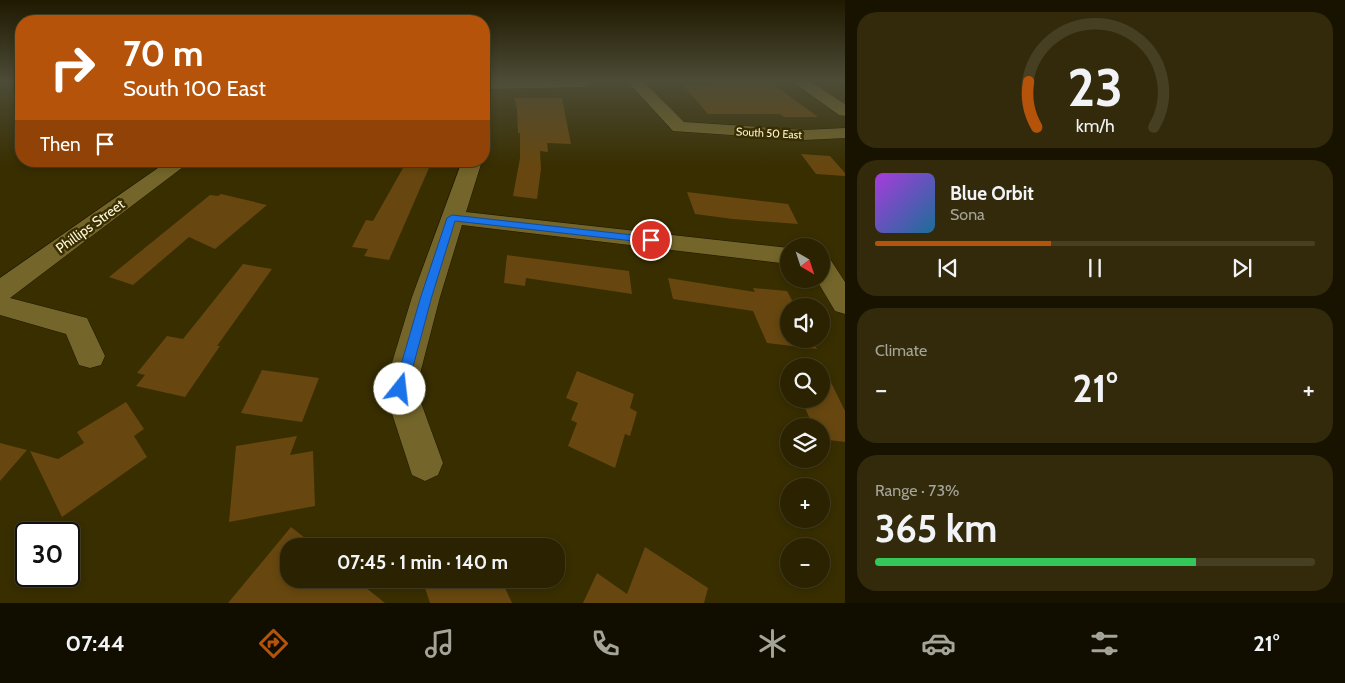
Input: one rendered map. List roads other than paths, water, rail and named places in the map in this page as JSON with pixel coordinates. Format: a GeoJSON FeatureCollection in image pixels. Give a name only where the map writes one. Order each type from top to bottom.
{"type":"FeatureCollection","features":[{"type":"Feature","properties":{"kind":"street","name":"South 50 East"},"geometry":{"type":"LineString","coordinates":[[662,110],[678,127],[804,135],[845,133]]}},
{"type":"Feature","properties":{"kind":"street","name":"Phillips Street"},"geometry":{"type":"LineString","coordinates":[[0,291],[173,167]]}},
{"type":"Feature","properties":{"kind":"street"},"geometry":{"type":"LineString","coordinates":[[425,463],[400,389],[426,296],[470,167]]}},
{"type":"Feature","properties":{"kind":"street"},"geometry":{"type":"LineString","coordinates":[[452,218],[780,255]]}},
{"type":"Feature","properties":{"kind":"street"},"geometry":{"type":"LineString","coordinates":[[830,261],[845,262]]}},
{"type":"Feature","properties":{"kind":"street"},"geometry":{"type":"LineString","coordinates":[[830,280],[845,304]]}},
{"type":"Feature","properties":{"kind":"street"},"geometry":{"type":"LineString","coordinates":[[0,305],[77,326],[90,356]]}}]}
